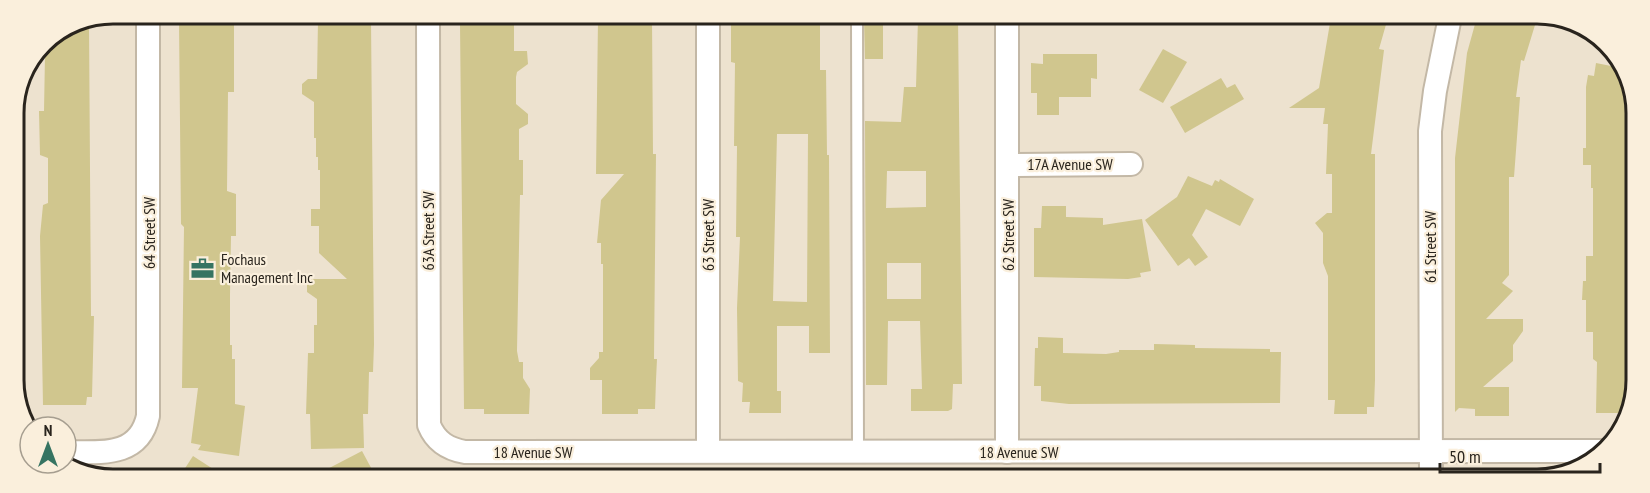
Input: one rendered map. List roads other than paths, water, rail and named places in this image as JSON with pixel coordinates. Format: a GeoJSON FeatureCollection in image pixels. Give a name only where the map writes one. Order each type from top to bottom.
{"type":"FeatureCollection","features":[{"type":"Feature","properties":{"kind":"street","name":"64 Street SW"},"geometry":{"type":"LineString","coordinates":[[78,452],[111,451],[136,441],[146,426],[149,406],[148,24]]}},
{"type":"Feature","properties":{"kind":"street","name":"63A Street SW"},"geometry":{"type":"LineString","coordinates":[[428,24],[429,425],[438,440]]}},
{"type":"Feature","properties":{"kind":"street","name":"63 Street SW"},"geometry":{"type":"LineString","coordinates":[[708,24],[708,451]]}},
{"type":"Feature","properties":{"kind":"street","name":"62 Street SW"},"geometry":{"type":"LineString","coordinates":[[1007,24],[1007,452]]}},
{"type":"Feature","properties":{"kind":"street","name":"61 Street SW"},"geometry":{"type":"LineString","coordinates":[[1431,469],[1430,130],[1434,91],[1448,24]]}},
{"type":"Feature","properties":{"kind":"street","name":"17A Avenue SW"},"geometry":{"type":"LineString","coordinates":[[1008,165],[1131,164]]}},
{"type":"Feature","properties":{"kind":"street","name":"18 Avenue SW"},"geometry":{"type":"LineString","coordinates":[[438,440],[453,450],[465,452],[1591,451]]}},
{"type":"Feature","properties":{"kind":"lane"},"geometry":{"type":"LineString","coordinates":[[857,24],[858,451]]}},
{"type":"Feature","properties":{"kind":"place","name":"Fochaus Management Inc"},"geometry":{"type":"Point","coordinates":[203,268]}}]}
